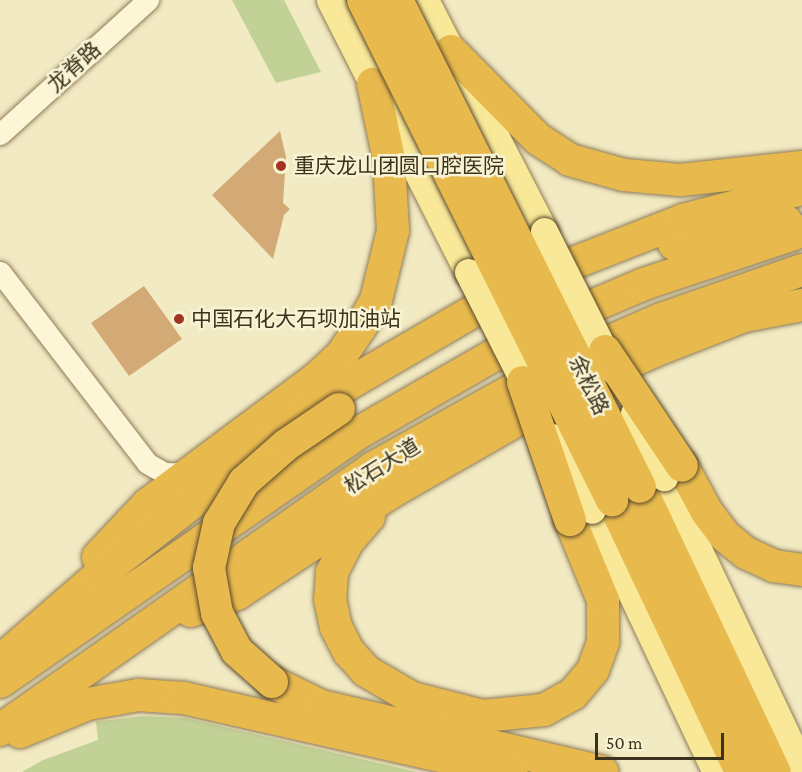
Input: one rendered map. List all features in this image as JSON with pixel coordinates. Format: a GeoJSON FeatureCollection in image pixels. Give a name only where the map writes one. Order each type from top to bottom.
{"type":"FeatureCollection","features":[{"type":"Feature","properties":{"kind":"highway","name":"余松路"},"geometry":{"type":"LineString","coordinates":[[363,0],[591,510],[741,772]]}},
{"type":"Feature","properties":{"kind":"highway","name":"余松路"},"geometry":{"type":"LineString","coordinates":[[397,0],[662,477],[776,772]]}},
{"type":"Feature","properties":{"kind":"highway"},"geometry":{"type":"LineString","coordinates":[[451,51],[538,139],[570,160],[624,175],[680,180],[802,167]]}},
{"type":"Feature","properties":{"kind":"highway"},"geometry":{"type":"LineString","coordinates":[[2,667],[148,504],[316,379],[340,356],[376,300],[393,231],[394,195],[373,84]]}},
{"type":"Feature","properties":{"kind":"highway"},"geometry":{"type":"LineString","coordinates":[[2,667],[97,577],[331,394],[520,285],[629,239],[741,202],[802,189]]}},
{"type":"Feature","properties":{"kind":"highway"},"geometry":{"type":"LineString","coordinates":[[602,772],[321,706],[272,682],[237,651],[217,613],[209,568],[219,523],[244,482],[286,445],[339,409],[530,301],[633,258],[690,239],[750,225],[802,220]]}},
{"type":"Feature","properties":{"kind":"highway","name":"松石大道"},"geometry":{"type":"LineString","coordinates":[[2,667],[355,435],[542,328],[644,284],[802,231]]}},
{"type":"Feature","properties":{"kind":"highway","name":"松石大道"},"geometry":{"type":"LineString","coordinates":[[0,730],[136,632],[373,468],[559,364],[661,319],[802,270]]}},
{"type":"Feature","properties":{"kind":"highway"},"geometry":{"type":"LineString","coordinates":[[136,632],[237,594],[390,493],[569,390],[654,351],[744,316],[802,297]]}},
{"type":"Feature","properties":{"kind":"highway"},"geometry":{"type":"LineString","coordinates":[[744,316],[802,305]]}},
{"type":"Feature","properties":{"kind":"highway"},"geometry":{"type":"LineString","coordinates":[[605,351],[662,477],[746,553],[774,566],[802,570]]}},
{"type":"Feature","properties":{"kind":"highway"},"geometry":{"type":"LineString","coordinates":[[390,493],[348,542],[332,573],[330,599],[336,627],[349,652],[366,671],[386,685],[412,698],[483,716],[544,710],[573,694],[593,670],[603,642],[603,600],[591,510],[523,382]]}},
{"type":"Feature","properties":{"kind":"highway"},"geometry":{"type":"LineString","coordinates":[[0,741],[88,704],[138,695],[183,698],[512,772]]}},
{"type":"Feature","properties":{"kind":"main road"},"geometry":{"type":"LineString","coordinates":[[330,0],[523,382]]}},
{"type":"Feature","properties":{"kind":"main road"},"geometry":{"type":"LineString","coordinates":[[425,0],[605,351]]}},
{"type":"Feature","properties":{"kind":"main road"},"geometry":{"type":"LineString","coordinates":[[662,477],[802,767]]}},
{"type":"Feature","properties":{"kind":"main road"},"geometry":{"type":"LineString","coordinates":[[591,510],[716,772]]}},
{"type":"Feature","properties":{"kind":"street","name":"龙脊路"},"geometry":{"type":"LineString","coordinates":[[0,134],[148,0]]}},
{"type":"Feature","properties":{"kind":"street"},"geometry":{"type":"LineString","coordinates":[[0,272],[147,463],[152,484],[148,504]]}},
{"type":"Feature","properties":{"kind":"street"},"geometry":{"type":"LineString","coordinates":[[147,463],[164,472],[188,474]]}},
{"type":"Feature","properties":{"kind":"green space"},"geometry":{"type":"Polygon","coordinates":[[[232,0],[284,0],[321,72],[276,83],[232,0]]]}},
{"type":"Feature","properties":{"kind":"green space"},"geometry":{"type":"Polygon","coordinates":[[[142,716],[185,718],[417,772],[22,772],[43,760],[98,740],[96,722],[142,716]]]}},
{"type":"Feature","properties":{"kind":"building"},"geometry":{"type":"Polygon","coordinates":[[[280,131],[286,157],[283,203],[290,209],[284,215],[273,259],[212,195],[280,131]]]}},
{"type":"Feature","properties":{"kind":"building"},"geometry":{"type":"Polygon","coordinates":[[[144,286],[182,339],[129,376],[91,323],[144,286]]]}},
{"type":"Feature","properties":{"kind":"place","name":"重庆龙山团圆口腔医院"},"geometry":{"type":"Point","coordinates":[281,166]}},
{"type":"Feature","properties":{"kind":"place","name":"中国石化大石坝加油站"},"geometry":{"type":"Point","coordinates":[179,319]}}]}
